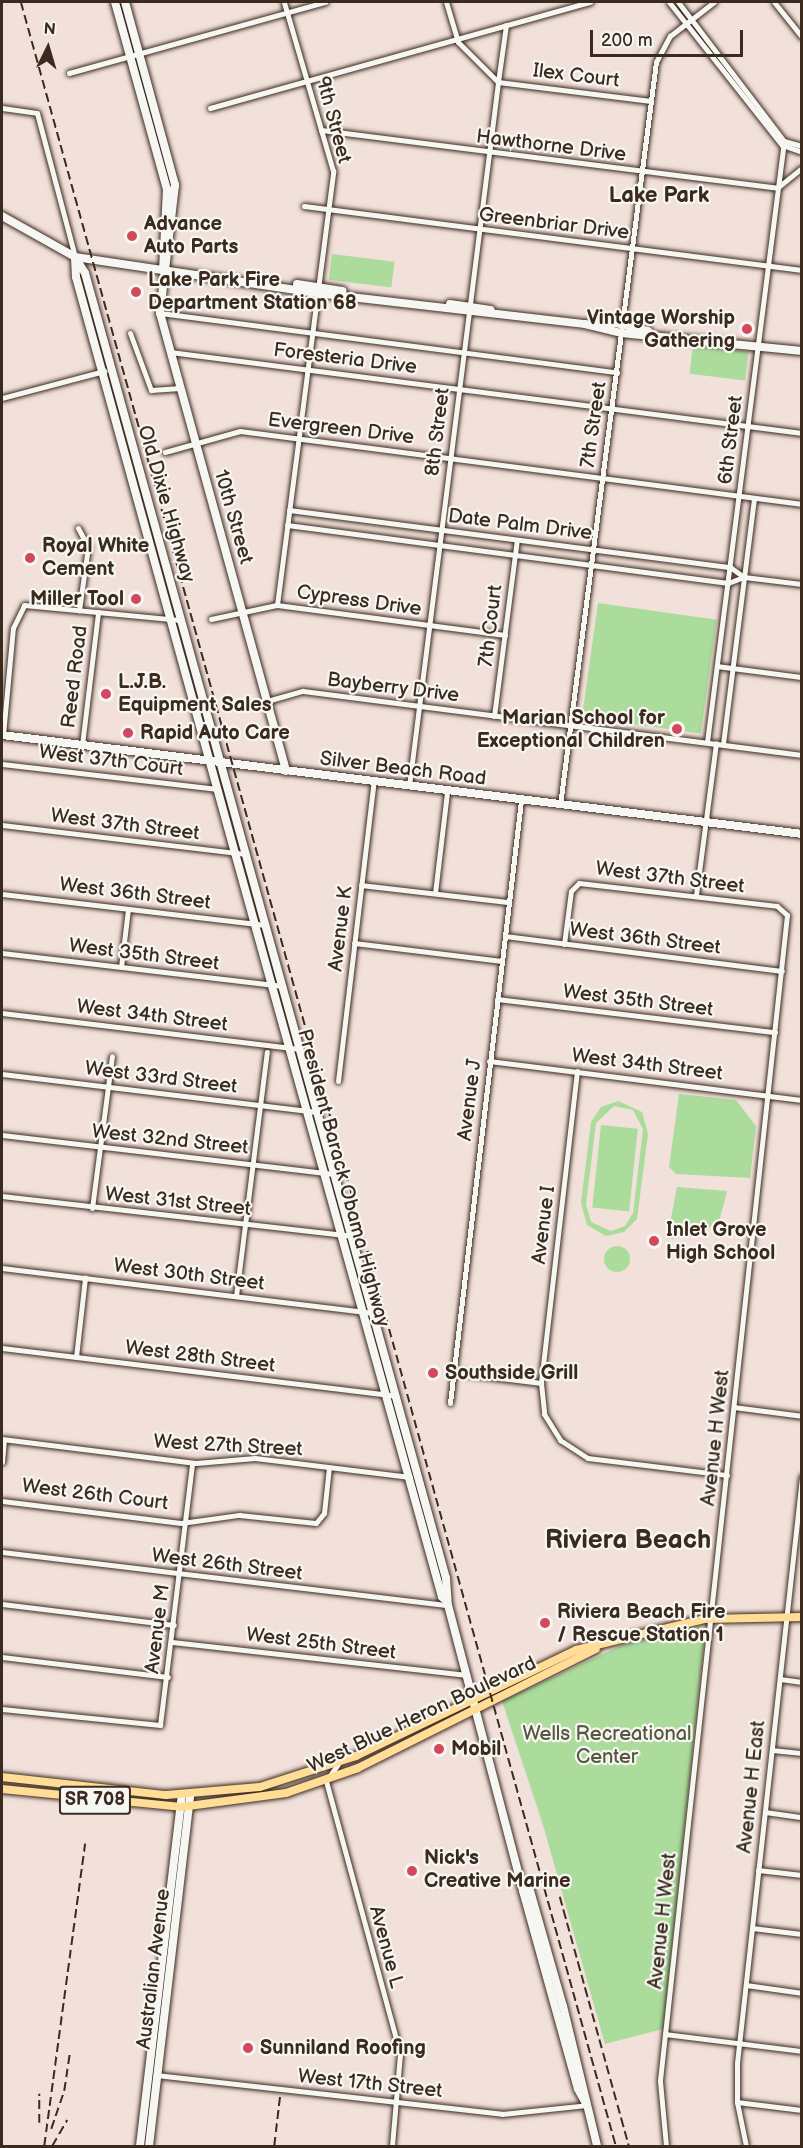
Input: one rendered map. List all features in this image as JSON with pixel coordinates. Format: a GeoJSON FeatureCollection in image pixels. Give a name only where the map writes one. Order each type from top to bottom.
{"type":"FeatureCollection","features":[{"type":"Feature","properties":{"kind":"main road","name":"10th Street"},"geometry":{"type":"LineString","coordinates":[[115,2],[134,55]]}},
{"type":"Feature","properties":{"kind":"main road","name":"10th Street"},"geometry":{"type":"LineString","coordinates":[[124,2],[134,55],[167,189],[160,258],[164,270],[160,313],[286,771]]}},
{"type":"Feature","properties":{"kind":"main road"},"geometry":{"type":"LineString","coordinates":[[2,216],[75,257],[351,295],[801,351]]}},
{"type":"Feature","properties":{"kind":"main road","name":"Old Dixie Highway"},"geometry":{"type":"LineString","coordinates":[[75,257],[85,273],[181,620],[215,762]]}},
{"type":"Feature","properties":{"kind":"main road","name":"Old Dixie Highway"},"geometry":{"type":"LineString","coordinates":[[75,257],[76,277],[102,371],[171,619],[215,762]]}},
{"type":"Feature","properties":{"kind":"main road","name":"Silver Beach Road"},"geometry":{"type":"LineString","coordinates":[[2,735],[447,792],[801,834]]}},
{"type":"Feature","properties":{"kind":"main road","name":"President Barack Obama Highway"},"geometry":{"type":"LineString","coordinates":[[215,762],[218,789],[235,853],[442,1597],[448,1603]]}},
{"type":"Feature","properties":{"kind":"main road","name":"President Barack Obama Highway"},"geometry":{"type":"LineString","coordinates":[[215,762],[246,854],[283,986],[446,1578],[448,1603],[524,1885],[548,1952],[597,2146]]}},
{"type":"Feature","properties":{"kind":"main road","name":"West Blue Heron Boulevard"},"geometry":{"type":"LineString","coordinates":[[2,1777],[186,1795],[272,1784],[340,1763],[600,1646],[711,1619],[801,1617]]}},
{"type":"Feature","properties":{"kind":"main road","name":"West Blue Heron Boulevard"},"geometry":{"type":"LineString","coordinates":[[2,1789],[185,1807],[264,1798],[326,1780],[475,1704]]}},
{"type":"Feature","properties":{"kind":"main road","name":"Australian Avenue"},"geometry":{"type":"LineString","coordinates":[[149,2146],[186,1795]]}},
{"type":"Feature","properties":{"kind":"main road","name":"Australian Avenue"},"geometry":{"type":"LineString","coordinates":[[140,2146],[185,1807]]}},
{"type":"Feature","properties":{"kind":"street","name":"9th Street"},"geometry":{"type":"LineString","coordinates":[[277,605],[333,171],[284,2]]}},
{"type":"Feature","properties":{"kind":"street"},"geometry":{"type":"LineString","coordinates":[[69,73],[325,2]]}},
{"type":"Feature","properties":{"kind":"street"},"geometry":{"type":"LineString","coordinates":[[446,2],[456,39],[498,82]]}},
{"type":"Feature","properties":{"kind":"street"},"geometry":{"type":"LineString","coordinates":[[210,108],[590,2]]}},
{"type":"Feature","properties":{"kind":"street"},"geometry":{"type":"LineString","coordinates":[[669,2],[688,20]]}},
{"type":"Feature","properties":{"kind":"street"},"geometry":{"type":"LineString","coordinates":[[678,2],[688,20],[783,143],[801,152]]}},
{"type":"Feature","properties":{"kind":"street","name":"7th Street"},"geometry":{"type":"LineString","coordinates":[[560,805],[651,101],[660,51],[688,20],[714,2]]}},
{"type":"Feature","properties":{"kind":"street"},"geometry":{"type":"LineString","coordinates":[[774,2],[801,36]]}},
{"type":"Feature","properties":{"kind":"street","name":"8th Street"},"geometry":{"type":"LineString","coordinates":[[409,786],[506,26]]}},
{"type":"Feature","properties":{"kind":"street","name":"Ilex Court"},"geometry":{"type":"LineString","coordinates":[[498,82],[651,101]]}},
{"type":"Feature","properties":{"kind":"street"},"geometry":{"type":"LineString","coordinates":[[2,108],[37,113],[75,257]]}},
{"type":"Feature","properties":{"kind":"street","name":"Hawthorne Drive"},"geometry":{"type":"LineString","coordinates":[[321,130],[777,188]]}},
{"type":"Feature","properties":{"kind":"street"},"geometry":{"type":"LineString","coordinates":[[783,143],[801,146]]}},
{"type":"Feature","properties":{"kind":"street","name":"6th Street"},"geometry":{"type":"LineString","coordinates":[[707,742],[783,143]]}},
{"type":"Feature","properties":{"kind":"street"},"geometry":{"type":"LineString","coordinates":[[777,188],[801,168]]}},
{"type":"Feature","properties":{"kind":"street","name":"Greenbriar Drive"},"geometry":{"type":"LineString","coordinates":[[304,206],[801,270]]}},
{"type":"Feature","properties":{"kind":"street"},"geometry":{"type":"LineString","coordinates":[[160,313],[616,372]]}},
{"type":"Feature","properties":{"kind":"street"},"geometry":{"type":"LineString","coordinates":[[130,333],[151,390],[180,388]]}},
{"type":"Feature","properties":{"kind":"street","name":"Foresteria Drive"},"geometry":{"type":"LineString","coordinates":[[170,352],[801,433]]}},
{"type":"Feature","properties":{"kind":"street"},"geometry":{"type":"LineString","coordinates":[[2,399],[111,369]]}},
{"type":"Feature","properties":{"kind":"street","name":"Evergreen Drive"},"geometry":{"type":"LineString","coordinates":[[165,452],[240,431],[801,504]]}},
{"type":"Feature","properties":{"kind":"street","name":"6th Street"},"geometry":{"type":"LineString","coordinates":[[723,744],[754,498]]}},
{"type":"Feature","properties":{"kind":"street","name":"Date Palm Drive"},"geometry":{"type":"LineString","coordinates":[[289,510],[730,567],[744,577]]}},
{"type":"Feature","properties":{"kind":"street","name":"Date Palm Drive"},"geometry":{"type":"LineString","coordinates":[[287,525],[438,547],[728,583],[744,577],[801,584]]}},
{"type":"Feature","properties":{"kind":"street"},"geometry":{"type":"LineString","coordinates":[[78,528],[88,547],[79,610]]}},
{"type":"Feature","properties":{"kind":"street","name":"7th Court"},"geometry":{"type":"LineString","coordinates":[[494,716],[518,540]]}},
{"type":"Feature","properties":{"kind":"street"},"geometry":{"type":"LineString","coordinates":[[2,735],[13,628],[24,605],[181,620]]}},
{"type":"Feature","properties":{"kind":"street","name":"Cypress Drive"},"geometry":{"type":"LineString","coordinates":[[211,619],[242,610],[277,605],[505,635]]}},
{"type":"Feature","properties":{"kind":"street","name":"Reed Road"},"geometry":{"type":"LineString","coordinates":[[82,745],[98,612]]}},
{"type":"Feature","properties":{"kind":"street"},"geometry":{"type":"LineString","coordinates":[[717,666],[801,676]]}},
{"type":"Feature","properties":{"kind":"street","name":"Bayberry Drive"},"geometry":{"type":"LineString","coordinates":[[267,701],[303,691],[801,755]]}},
{"type":"Feature","properties":{"kind":"street"},"geometry":{"type":"LineString","coordinates":[[696,895],[716,743]]}},
{"type":"Feature","properties":{"kind":"street","name":"West 37th Court"},"geometry":{"type":"LineString","coordinates":[[2,764],[218,789]]}},
{"type":"Feature","properties":{"kind":"street","name":"Avenue K"},"geometry":{"type":"LineString","coordinates":[[338,1081],[374,782]]}},
{"type":"Feature","properties":{"kind":"street"},"geometry":{"type":"LineString","coordinates":[[435,893],[447,792]]}},
{"type":"Feature","properties":{"kind":"street","name":"Avenue J"},"geometry":{"type":"LineString","coordinates":[[450,1403],[521,800]]}},
{"type":"Feature","properties":{"kind":"street","name":"West 37th Street"},"geometry":{"type":"LineString","coordinates":[[2,825],[246,854]]}},
{"type":"Feature","properties":{"kind":"street","name":"West 37th Street"},"geometry":{"type":"LineString","coordinates":[[564,944],[571,891],[579,883],[696,895],[785,911]]}},
{"type":"Feature","properties":{"kind":"street"},"geometry":{"type":"LineString","coordinates":[[361,885],[509,902]]}},
{"type":"Feature","properties":{"kind":"street","name":"West 36th Street"},"geometry":{"type":"LineString","coordinates":[[2,894],[265,925]]}},
{"type":"Feature","properties":{"kind":"street"},"geometry":{"type":"LineString","coordinates":[[121,967],[128,909]]}},
{"type":"Feature","properties":{"kind":"street","name":"Avenue H West"},"geometry":{"type":"LineString","coordinates":[[666,2146],[660,2097],[665,2034],[776,1032],[785,911]]}},
{"type":"Feature","properties":{"kind":"street","name":"West 36th Street"},"geometry":{"type":"LineString","coordinates":[[505,936],[782,971]]}},
{"type":"Feature","properties":{"kind":"street"},"geometry":{"type":"LineString","coordinates":[[354,943],[502,961]]}},
{"type":"Feature","properties":{"kind":"street","name":"West 35th Street"},"geometry":{"type":"LineString","coordinates":[[2,953],[283,986]]}},
{"type":"Feature","properties":{"kind":"street","name":"West 35th Street"},"geometry":{"type":"LineString","coordinates":[[497,999],[776,1032]]}},
{"type":"Feature","properties":{"kind":"street","name":"West 34th Street"},"geometry":{"type":"LineString","coordinates":[[2,1013],[300,1049]]}},
{"type":"Feature","properties":{"kind":"street"},"geometry":{"type":"LineString","coordinates":[[236,1296],[258,1104],[267,1052]]}},
{"type":"Feature","properties":{"kind":"street"},"geometry":{"type":"LineString","coordinates":[[92,1208],[112,1056]]}},
{"type":"Feature","properties":{"kind":"street","name":"West 34th Street"},"geometry":{"type":"LineString","coordinates":[[489,1061],[801,1100]]}},
{"type":"Feature","properties":{"kind":"street","name":"Avenue I"},"geometry":{"type":"LineString","coordinates":[[542,1383],[577,1071]]}},
{"type":"Feature","properties":{"kind":"street","name":"West 33rd Street"},"geometry":{"type":"LineString","coordinates":[[2,1074],[317,1112]]}},
{"type":"Feature","properties":{"kind":"street","name":"West 32nd Street"},"geometry":{"type":"LineString","coordinates":[[2,1135],[334,1174]]}},
{"type":"Feature","properties":{"kind":"street","name":"West 31st Street"},"geometry":{"type":"LineString","coordinates":[[2,1196],[351,1236]]}},
{"type":"Feature","properties":{"kind":"street","name":"West 30th Street"},"geometry":{"type":"LineString","coordinates":[[2,1268],[373,1313]]}},
{"type":"Feature","properties":{"kind":"street"},"geometry":{"type":"LineString","coordinates":[[76,1357],[85,1278]]}},
{"type":"Feature","properties":{"kind":"street","name":"West 28th Street"},"geometry":{"type":"LineString","coordinates":[[2,1348],[396,1396]]}},
{"type":"Feature","properties":{"kind":"street"},"geometry":{"type":"LineString","coordinates":[[453,1372],[542,1383],[542,1404],[549,1425],[580,1454],[727,1475]]}},
{"type":"Feature","properties":{"kind":"street"},"geometry":{"type":"LineString","coordinates":[[734,1407],[801,1416]]}},
{"type":"Feature","properties":{"kind":"street"},"geometry":{"type":"LineString","coordinates":[[2,1462],[3,1439]]}},
{"type":"Feature","properties":{"kind":"street","name":"West 27th Street"},"geometry":{"type":"LineString","coordinates":[[3,1439],[192,1463],[247,1458],[417,1477]]}},
{"type":"Feature","properties":{"kind":"street","name":"Avenue M"},"geometry":{"type":"LineString","coordinates":[[2,1709],[160,1725],[168,1677],[192,1463]]}},
{"type":"Feature","properties":{"kind":"street","name":"West 26th Court"},"geometry":{"type":"LineString","coordinates":[[2,1500],[185,1522],[239,1515],[316,1523],[324,1513],[329,1467]]}},
{"type":"Feature","properties":{"kind":"street","name":"Avenue H East"},"geometry":{"type":"LineString","coordinates":[[746,2146],[737,2102],[739,2043],[801,1477]]}},
{"type":"Feature","properties":{"kind":"street"},"geometry":{"type":"LineString","coordinates":[[794,1546],[801,1547]]}},
{"type":"Feature","properties":{"kind":"street","name":"West 26th Street"},"geometry":{"type":"LineString","coordinates":[[2,1552],[448,1603]]}},
{"type":"Feature","properties":{"kind":"street"},"geometry":{"type":"LineString","coordinates":[[2,1605],[174,1625]]}},
{"type":"Feature","properties":{"kind":"street","name":"West 25th Street"},"geometry":{"type":"LineString","coordinates":[[172,1641],[467,1675]]}},
{"type":"Feature","properties":{"kind":"street"},"geometry":{"type":"LineString","coordinates":[[2,1657],[168,1677]]}},
{"type":"Feature","properties":{"kind":"street"},"geometry":{"type":"LineString","coordinates":[[780,1679],[801,1682]]}},
{"type":"Feature","properties":{"kind":"street"},"geometry":{"type":"LineString","coordinates":[[772,1750],[801,1754]]}},
{"type":"Feature","properties":{"kind":"street"},"geometry":{"type":"LineString","coordinates":[[326,1780],[340,1763]]}},
{"type":"Feature","properties":{"kind":"street","name":"Avenue L"},"geometry":{"type":"LineString","coordinates":[[326,1780],[400,2054],[392,2146]]}},
{"type":"Feature","properties":{"kind":"street"},"geometry":{"type":"LineString","coordinates":[[765,1812],[801,1817]]}},
{"type":"Feature","properties":{"kind":"street"},"geometry":{"type":"LineString","coordinates":[[758,1870],[801,1875]]}},
{"type":"Feature","properties":{"kind":"street"},"geometry":{"type":"LineString","coordinates":[[752,1928],[801,1934]]}},
{"type":"Feature","properties":{"kind":"street"},"geometry":{"type":"LineString","coordinates":[[746,1985],[801,1993]]}},
{"type":"Feature","properties":{"kind":"street"},"geometry":{"type":"LineString","coordinates":[[665,2034],[801,2051]]}},
{"type":"Feature","properties":{"kind":"street","name":"West 17th Street"},"geometry":{"type":"LineString","coordinates":[[149,2074],[397,2103],[518,2114],[587,2104]]}},
{"type":"Feature","properties":{"kind":"street"},"geometry":{"type":"LineString","coordinates":[[737,2102],[801,2110]]}},
{"type":"Feature","properties":{"kind":"green space"},"geometry":{"type":"Polygon","coordinates":[[[332,254],[395,262],[391,287],[329,280],[332,254]]]}},
{"type":"Feature","properties":{"kind":"green space"},"geometry":{"type":"Polygon","coordinates":[[[693,345],[749,352],[745,381],[689,374],[693,345]]]}},
{"type":"Feature","properties":{"kind":"green space"},"geometry":{"type":"Polygon","coordinates":[[[598,603],[717,620],[701,734],[582,717],[598,603]]]}},
{"type":"Feature","properties":{"kind":"green space"},"geometry":{"type":"Polygon","coordinates":[[[679,1094],[736,1100],[756,1126],[750,1178],[676,1174],[669,1167],[679,1094]]]}},
{"type":"Feature","properties":{"kind":"green space"},"geometry":{"type":"Polygon","coordinates":[[[618,1101],[642,1112],[648,1134],[637,1219],[624,1232],[606,1236],[587,1225],[581,1203],[591,1122],[601,1107],[618,1101]],[[614,1106],[596,1123],[586,1204],[591,1222],[611,1231],[625,1226],[633,1213],[643,1129],[633,1110],[614,1106]]]}},
{"type":"Feature","properties":{"kind":"green space"},"geometry":{"type":"Polygon","coordinates":[[[601,1125],[638,1129],[629,1211],[592,1208],[601,1125]]]}},
{"type":"Feature","properties":{"kind":"green space"},"geometry":{"type":"Polygon","coordinates":[[[677,1187],[727,1191],[720,1218],[701,1236],[667,1239],[677,1187]]]}},
{"type":"Feature","properties":{"kind":"green space"},"geometry":{"type":"Polygon","coordinates":[[[617,1246],[626,1250],[630,1259],[626,1268],[617,1272],[608,1268],[604,1259],[608,1250],[617,1246]]]}},
{"type":"Feature","properties":{"kind":"green space","name":"Wells Recreational Center"},"geometry":{"type":"Polygon","coordinates":[[[700,1626],[705,1632],[663,2029],[605,2044],[543,1825],[502,1701],[620,1646],[700,1626]]]}},
{"type":"Feature","properties":{"kind":"railway"},"geometry":{"type":"LineString","coordinates":[[21,2],[616,2146]]}},
{"type":"Feature","properties":{"kind":"railway"},"geometry":{"type":"LineString","coordinates":[[44,2146],[85,1844]]}},
{"type":"Feature","properties":{"kind":"railway"},"geometry":{"type":"LineString","coordinates":[[560,1897],[629,2146]]}},
{"type":"Feature","properties":{"kind":"railway"},"geometry":{"type":"LineString","coordinates":[[51,2129],[64,2091],[70,2051]]}},
{"type":"Feature","properties":{"kind":"railway"},"geometry":{"type":"LineString","coordinates":[[39,2094],[39,2123]]}},
{"type":"Feature","properties":{"kind":"railway"},"geometry":{"type":"LineString","coordinates":[[274,2146],[280,2095]]}},
{"type":"Feature","properties":{"kind":"railway"},"geometry":{"type":"LineString","coordinates":[[52,2146],[67,2120]]}},
{"type":"Feature","properties":{"kind":"place","name":"Advance Auto Parts"},"geometry":{"type":"Point","coordinates":[132,236]}},
{"type":"Feature","properties":{"kind":"place","name":"Lake Park Fire Department Station 68"},"geometry":{"type":"Point","coordinates":[136,292]}},
{"type":"Feature","properties":{"kind":"place","name":"Vintage Worship Gathering"},"geometry":{"type":"Point","coordinates":[747,329]}},
{"type":"Feature","properties":{"kind":"place","name":"Royal White Cement"},"geometry":{"type":"Point","coordinates":[30,558]}},
{"type":"Feature","properties":{"kind":"place","name":"Miller Tool"},"geometry":{"type":"Point","coordinates":[136,599]}},
{"type":"Feature","properties":{"kind":"place","name":"L.J.B. Equipment Sales"},"geometry":{"type":"Point","coordinates":[106,694]}},
{"type":"Feature","properties":{"kind":"place","name":"Marian School for Exceptional Children"},"geometry":{"type":"Point","coordinates":[677,729]}},
{"type":"Feature","properties":{"kind":"place","name":"Rapid Auto Care"},"geometry":{"type":"Point","coordinates":[128,733]}},
{"type":"Feature","properties":{"kind":"place","name":"Inlet Grove High School"},"geometry":{"type":"Point","coordinates":[654,1241]}},
{"type":"Feature","properties":{"kind":"place","name":"Southside Grill"},"geometry":{"type":"Point","coordinates":[433,1373]}},
{"type":"Feature","properties":{"kind":"place","name":"Riviera Beach Fire / Rescue Station 1"},"geometry":{"type":"Point","coordinates":[545,1623]}},
{"type":"Feature","properties":{"kind":"place","name":"Mobil"},"geometry":{"type":"Point","coordinates":[439,1749]}},
{"type":"Feature","properties":{"kind":"place","name":"Nick's Creative Marine"},"geometry":{"type":"Point","coordinates":[412,1871]}},
{"type":"Feature","properties":{"kind":"place","name":"Sunniland Roofing"},"geometry":{"type":"Point","coordinates":[248,2048]}},
{"type":"Feature","properties":{"kind":"district","name":"Lake Park"},"geometry":{"type":"Point","coordinates":[659,196]}},
{"type":"Feature","properties":{"kind":"district","name":"Riviera Beach"},"geometry":{"type":"Point","coordinates":[628,1541]}}]}
